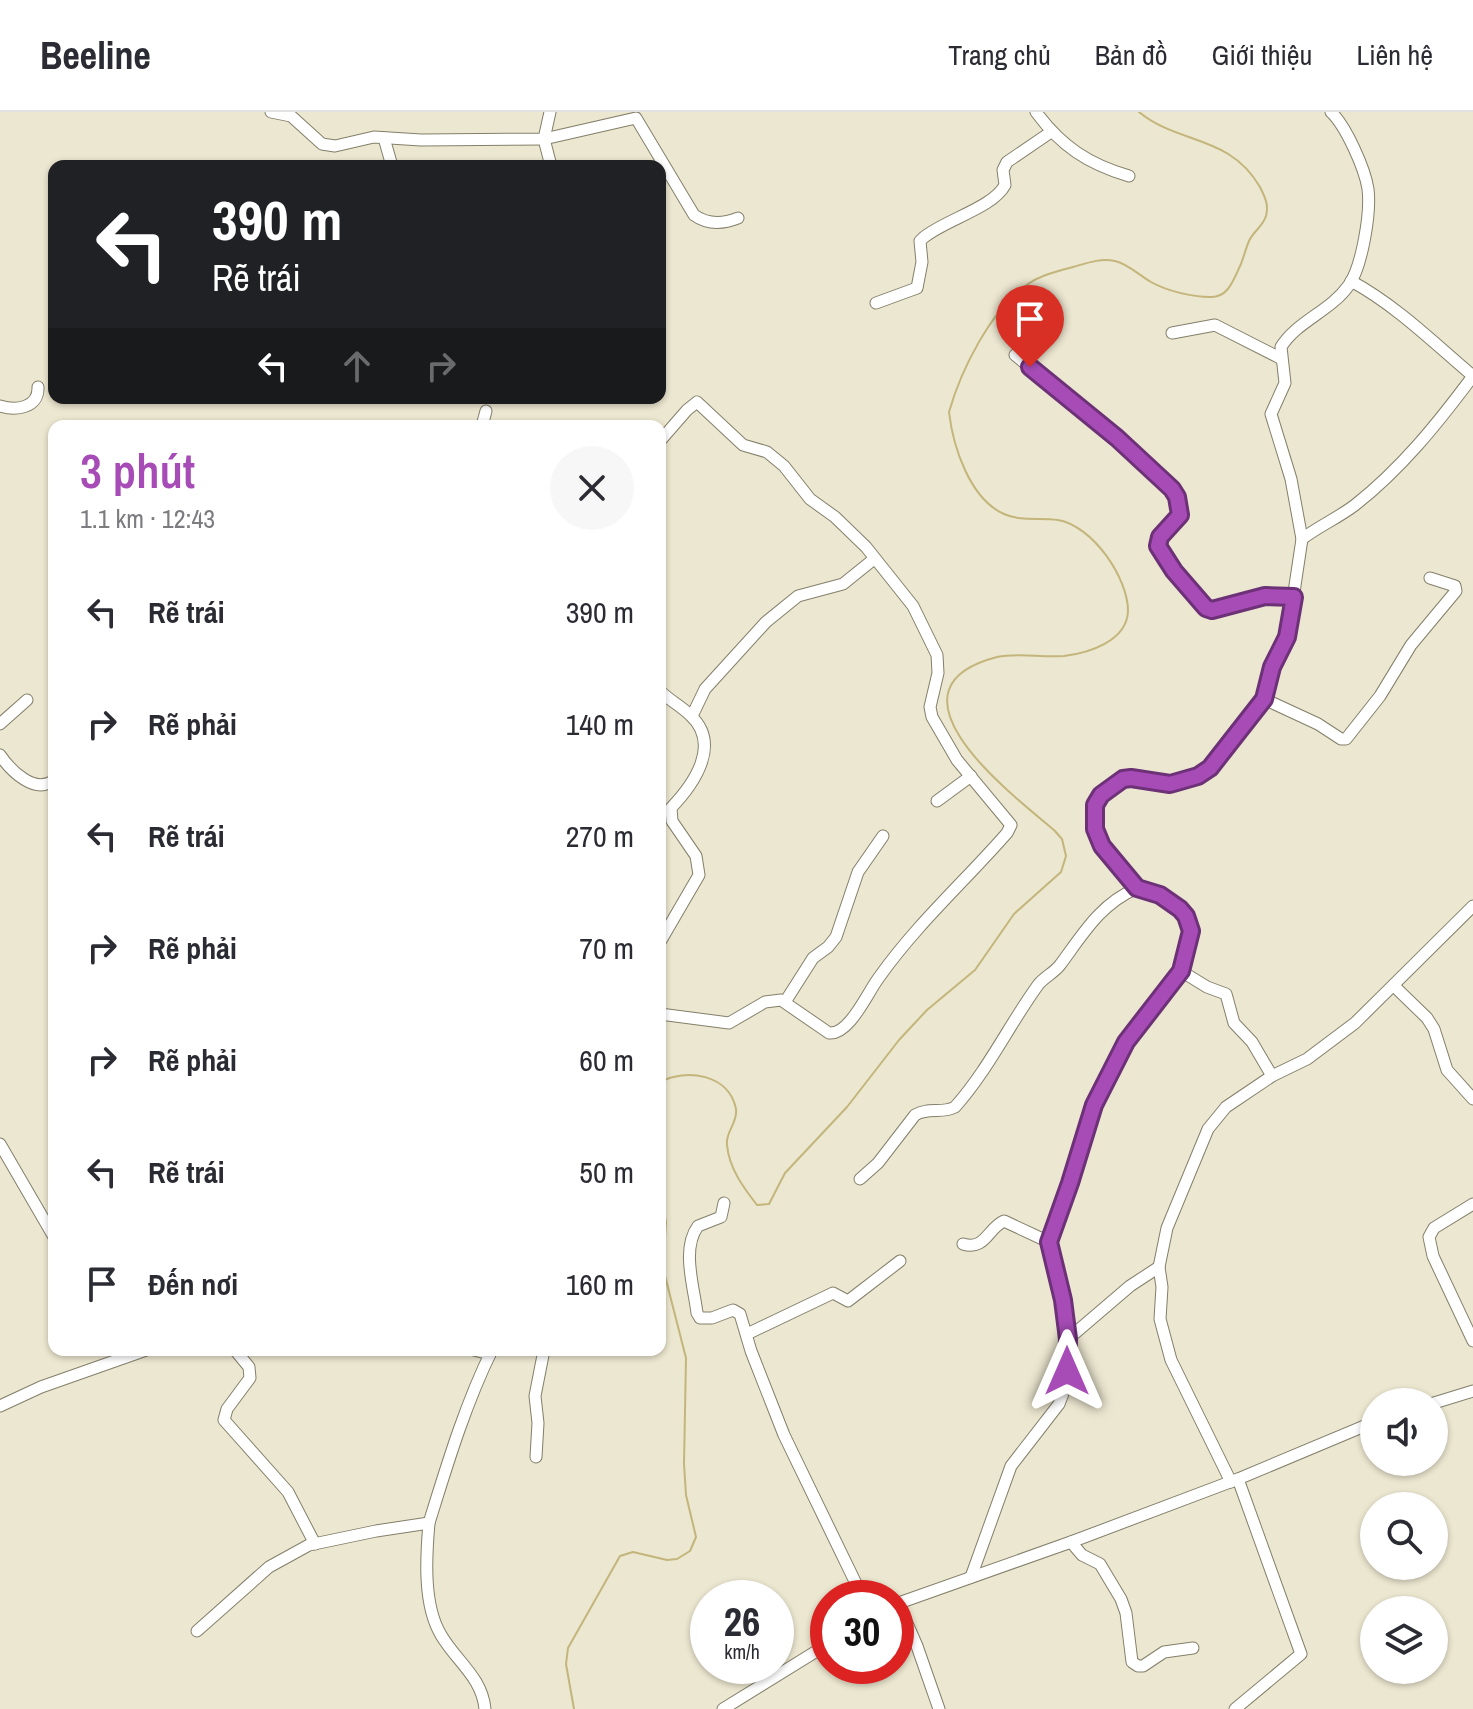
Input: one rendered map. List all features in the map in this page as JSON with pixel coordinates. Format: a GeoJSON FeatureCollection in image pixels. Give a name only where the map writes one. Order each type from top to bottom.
{"type":"FeatureCollection","features":[{"type":"Feature","properties":{"kind":"street"},"geometry":{"type":"LineString","coordinates":[[271,112],[298,120],[327,146],[369,138],[544,139],[636,118],[661,160]]}},
{"type":"Feature","properties":{"kind":"street"},"geometry":{"type":"LineString","coordinates":[[549,160],[544,139],[550,112]]}},
{"type":"Feature","properties":{"kind":"street"},"geometry":{"type":"LineString","coordinates":[[1036,112],[1067,147],[1129,176]]}},
{"type":"Feature","properties":{"kind":"street"},"geometry":{"type":"LineString","coordinates":[[971,1577],[1011,1466],[1062,1398],[1068,1339],[1061,1288],[1049,1242],[1094,1105],[1126,1042],[1181,971],[1191,931],[1186,916],[1160,895],[1137,888],[1097,838],[1094,820],[1097,800],[1123,779],[1170,784],[1206,772],[1264,699],[1272,667],[1287,637],[1302,539],[1291,479],[1271,414],[1285,383],[1281,347],[1328,307],[1351,281],[1367,221],[1368,190],[1348,138],[1331,112]]}},
{"type":"Feature","properties":{"kind":"street"},"geometry":{"type":"LineString","coordinates":[[876,303],[917,288],[922,262],[920,241],[941,225],[959,218],[1000,193],[1005,185],[1003,170],[1007,162],[1051,132]]}},
{"type":"Feature","properties":{"kind":"street"},"geometry":{"type":"LineString","coordinates":[[384,138],[390,160]]}},
{"type":"Feature","properties":{"kind":"street"},"geometry":{"type":"LineString","coordinates":[[666,168],[694,215],[707,222],[719,223],[738,218]]}},
{"type":"Feature","properties":{"kind":"street"},"geometry":{"type":"LineString","coordinates":[[1302,539],[1352,507],[1384,480],[1414,449],[1473,376],[1411,321],[1351,281]]}},
{"type":"Feature","properties":{"kind":"street"},"geometry":{"type":"LineString","coordinates":[[1172,333],[1215,325],[1280,358]]}},
{"type":"Feature","properties":{"kind":"street"},"geometry":{"type":"LineString","coordinates":[[1015,355],[1117,438],[1175,493],[1180,515],[1160,537],[1158,546],[1174,571],[1206,608],[1212,610],[1265,596],[1294,597]]}},
{"type":"Feature","properties":{"kind":"street"},"geometry":{"type":"LineString","coordinates":[[0,406],[18,409],[26,406],[38,395],[38,387]]}},
{"type":"Feature","properties":{"kind":"street"},"geometry":{"type":"LineString","coordinates":[[666,434],[697,402],[743,445],[773,456],[810,499],[857,537],[913,606],[935,647],[938,673],[931,699],[932,717],[950,749],[1010,824],[1007,833],[898,952],[839,1032],[826,1032],[785,1002],[765,1002],[729,1023],[666,1015]]}},
{"type":"Feature","properties":{"kind":"street"},"geometry":{"type":"LineString","coordinates":[[484,420],[486,411]]}},
{"type":"Feature","properties":{"kind":"street"},"geometry":{"type":"LineString","coordinates":[[692,716],[700,697],[715,677],[766,622],[798,596],[843,584],[874,559]]}},
{"type":"Feature","properties":{"kind":"street"},"geometry":{"type":"LineString","coordinates":[[1264,699],[1346,739],[1380,696],[1411,645],[1456,591],[1455,586],[1430,578]]}},
{"type":"Feature","properties":{"kind":"street"},"geometry":{"type":"LineString","coordinates":[[666,696],[692,716],[704,738],[703,760],[686,791],[666,807]]}},
{"type":"Feature","properties":{"kind":"street"},"geometry":{"type":"LineString","coordinates":[[0,724],[27,700]]}},
{"type":"Feature","properties":{"kind":"street"},"geometry":{"type":"LineString","coordinates":[[0,755],[6,764],[34,786],[48,784]]}},
{"type":"Feature","properties":{"kind":"street"},"geometry":{"type":"LineString","coordinates":[[937,801],[971,776]]}},
{"type":"Feature","properties":{"kind":"street"},"geometry":{"type":"LineString","coordinates":[[666,810],[696,856],[699,875],[666,932]]}},
{"type":"Feature","properties":{"kind":"street"},"geometry":{"type":"LineString","coordinates":[[785,1002],[813,958],[836,937],[858,872],[883,836]]}},
{"type":"Feature","properties":{"kind":"street"},"geometry":{"type":"LineString","coordinates":[[860,1179],[878,1163],[915,1115],[921,1111],[955,1107],[995,1053],[1040,981],[1057,968],[1080,935],[1110,903],[1137,888]]}},
{"type":"Feature","properties":{"kind":"street"},"geometry":{"type":"LineString","coordinates":[[1235,1709],[1301,1654],[1235,1481],[1195,1413],[1166,1346],[1160,1319],[1162,1287],[1159,1267],[1167,1228],[1208,1129],[1226,1107],[1335,1039],[1394,986],[1473,906]]}},
{"type":"Feature","properties":{"kind":"street"},"geometry":{"type":"LineString","coordinates":[[1181,971],[1207,987],[1226,994],[1234,1023],[1252,1042],[1272,1076]]}},
{"type":"Feature","properties":{"kind":"street"},"geometry":{"type":"LineString","coordinates":[[1394,986],[1427,1018],[1434,1029],[1447,1070],[1473,1099]]}},
{"type":"Feature","properties":{"kind":"street"},"geometry":{"type":"LineString","coordinates":[[0,1144],[48,1227]]}},
{"type":"Feature","properties":{"kind":"street"},"geometry":{"type":"LineString","coordinates":[[724,1203],[721,1217],[698,1226],[690,1240],[689,1257],[697,1313],[705,1319],[738,1311],[788,1444],[854,1580]]}},
{"type":"Feature","properties":{"kind":"street"},"geometry":{"type":"LineString","coordinates":[[1473,1204],[1434,1228],[1429,1237],[1433,1256],[1473,1341]]}},
{"type":"Feature","properties":{"kind":"street"},"geometry":{"type":"LineString","coordinates":[[963,1244],[980,1244],[996,1225],[1004,1221],[1049,1242]]}},
{"type":"Feature","properties":{"kind":"street"},"geometry":{"type":"LineString","coordinates":[[747,1334],[833,1293],[848,1301],[900,1261]]}},
{"type":"Feature","properties":{"kind":"street"},"geometry":{"type":"LineString","coordinates":[[1068,1339],[1130,1286],[1159,1267]]}},
{"type":"Feature","properties":{"kind":"street"},"geometry":{"type":"LineString","coordinates":[[0,1406],[41,1387],[129,1356]]}},
{"type":"Feature","properties":{"kind":"street"},"geometry":{"type":"LineString","coordinates":[[240,1356],[249,1367],[250,1378],[227,1409],[224,1420],[288,1492],[315,1544]]}},
{"type":"Feature","properties":{"kind":"street"},"geometry":{"type":"LineString","coordinates":[[485,1709],[479,1685],[434,1622],[429,1581],[429,1523],[458,1435],[489,1356]]}},
{"type":"Feature","properties":{"kind":"street"},"geometry":{"type":"LineString","coordinates":[[536,1457],[538,1423],[535,1396],[543,1356]]}},
{"type":"Feature","properties":{"kind":"street"},"geometry":{"type":"LineString","coordinates":[[1448,1399],[1473,1391]]}},
{"type":"Feature","properties":{"kind":"street"},"geometry":{"type":"LineString","coordinates":[[914,1597],[1235,1481],[1360,1428]]}},
{"type":"Feature","properties":{"kind":"street"},"geometry":{"type":"LineString","coordinates":[[197,1631],[269,1567],[315,1544],[429,1523]]}},
{"type":"Feature","properties":{"kind":"street"},"geometry":{"type":"LineString","coordinates":[[1071,1542],[1082,1555],[1100,1564],[1121,1599],[1126,1613],[1132,1662],[1143,1666],[1164,1652],[1193,1648]]}},
{"type":"Feature","properties":{"kind":"street"},"geometry":{"type":"LineString","coordinates":[[914,1640],[939,1709]]}},
{"type":"Feature","properties":{"kind":"street"},"geometry":{"type":"LineString","coordinates":[[723,1709],[810,1655]]}},
{"type":"Feature","properties":{"kind":"waterway"},"geometry":{"type":"LineString","coordinates":[[666,1080],[694,1075],[716,1081],[725,1088],[736,1109],[727,1140],[731,1162],[757,1205],[769,1204],[785,1173],[847,1107],[899,1040],[927,1010],[975,970],[1014,914],[1061,872],[1066,856],[1062,839],[1010,793],[964,742],[950,717],[948,693],[962,672],[997,657],[1064,656],[1105,644],[1114,638],[1126,621],[1126,598],[1115,569],[1084,532],[1058,520],[1024,519],[1004,514],[982,497],[959,456],[949,412],[961,378],[990,324],[1014,295],[1038,278],[1109,260],[1124,265],[1157,285],[1188,295],[1216,296],[1230,286],[1249,241],[1266,216],[1267,205],[1260,187],[1248,170],[1234,158],[1154,123],[1139,112]]}},
{"type":"Feature","properties":{"kind":"waterway"},"geometry":{"type":"LineString","coordinates":[[574,1709],[566,1664],[568,1648],[620,1556],[633,1552],[667,1560],[677,1559],[690,1551],[696,1537],[686,1495],[684,1464],[686,1358],[666,1280]]}},
{"type":"Feature","properties":{"kind":"route"},"geometry":{"type":"LineString","coordinates":[[1030,367],[1117,438],[1175,493],[1180,515],[1160,537],[1158,546],[1174,571],[1206,608],[1212,610],[1265,596],[1294,597],[1287,637],[1272,667],[1264,699],[1210,768],[1198,776],[1170,784],[1123,779],[1101,795],[1095,805],[1095,829],[1102,846],[1137,888],[1160,895],[1180,909],[1191,931],[1181,971],[1126,1042],[1094,1105],[1049,1242],[1063,1300],[1068,1339],[1067,1371]]}}]}
